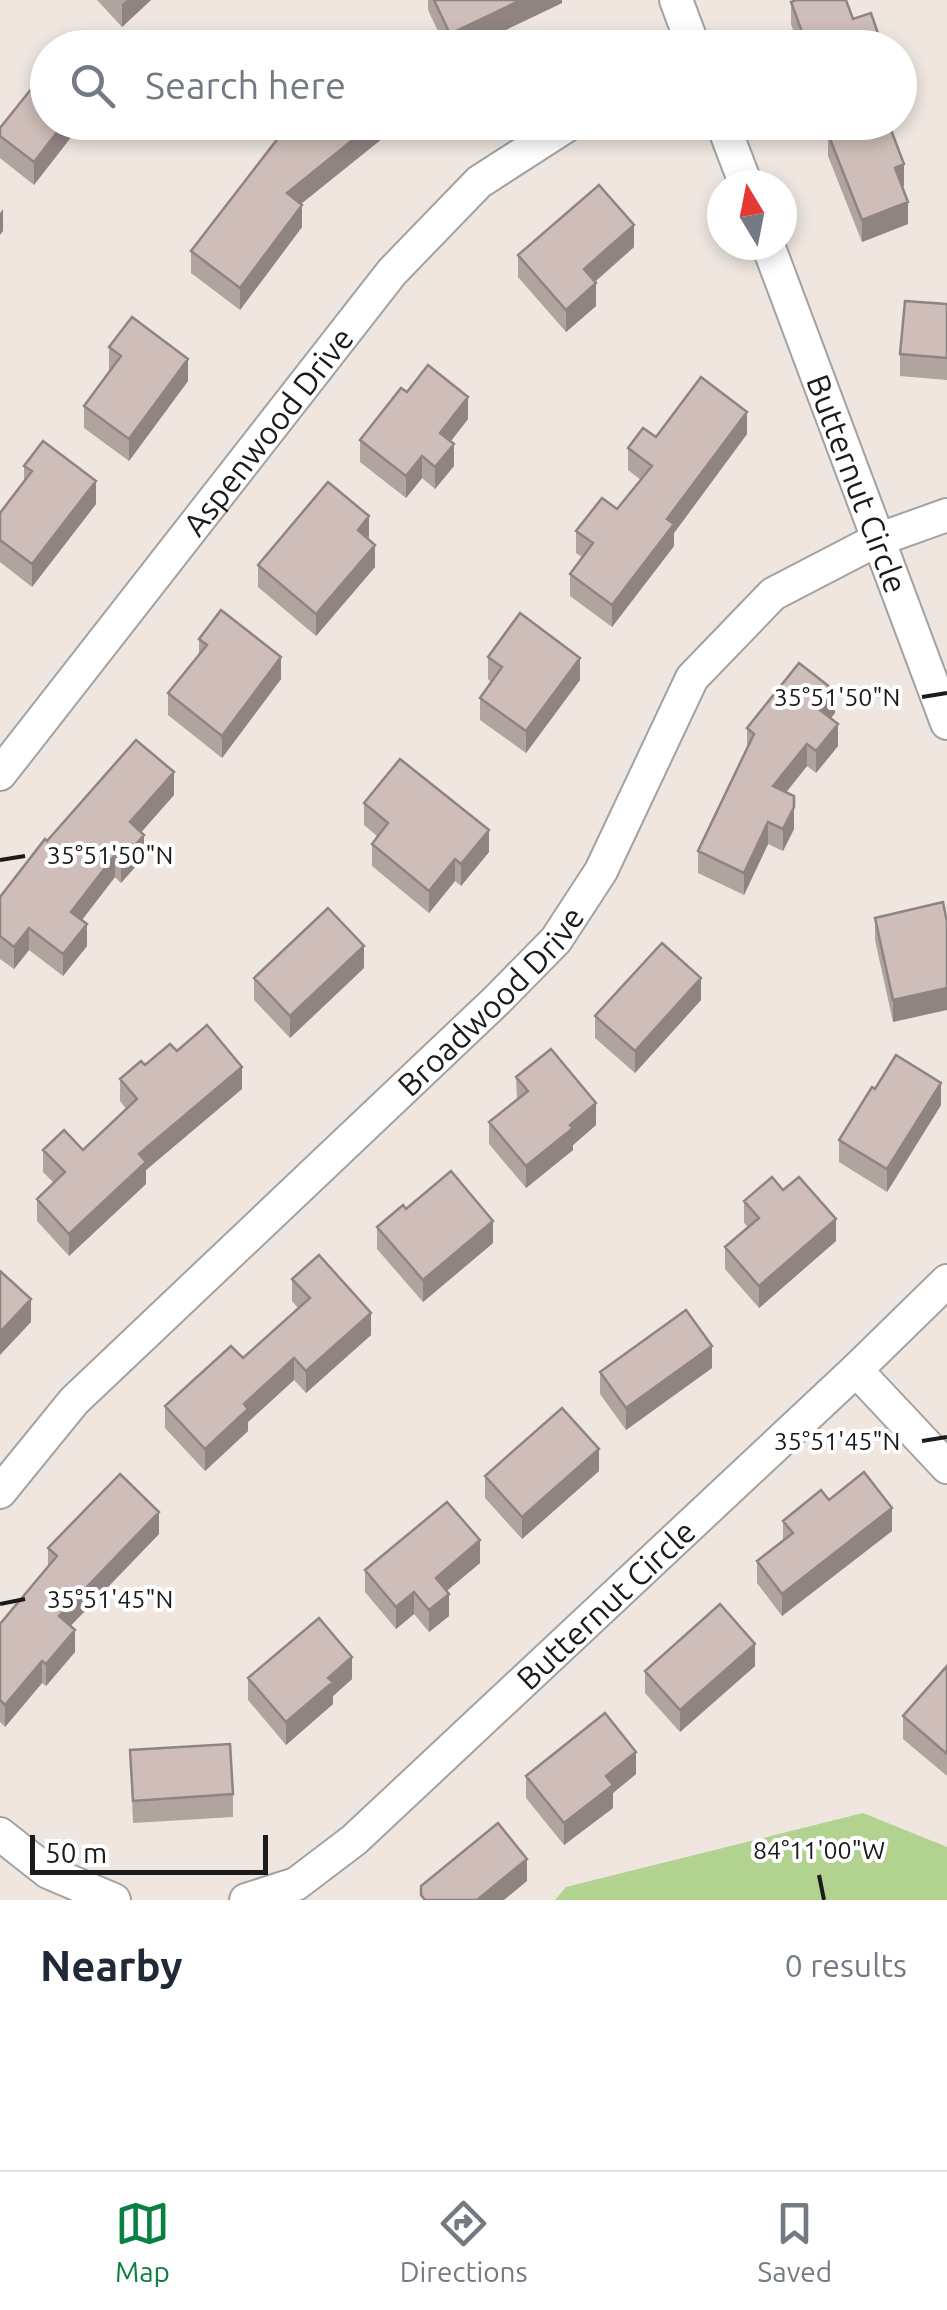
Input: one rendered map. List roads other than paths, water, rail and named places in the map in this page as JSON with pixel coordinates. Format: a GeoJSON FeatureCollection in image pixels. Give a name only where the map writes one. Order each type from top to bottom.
{"type":"FeatureCollection","features":[{"type":"Feature","properties":{"kind":"street"},"geometry":{"type":"LineString","coordinates":[[676,0],[687,30]]}},
{"type":"Feature","properties":{"kind":"street","name":"Aspenwood Drive"},"geometry":{"type":"LineString","coordinates":[[0,774],[392,272],[479,182],[544,140]]}},
{"type":"Feature","properties":{"kind":"street"},"geometry":{"type":"LineString","coordinates":[[729,140],[740,170]]}},
{"type":"Feature","properties":{"kind":"street","name":"Butternut Circle"},"geometry":{"type":"LineString","coordinates":[[774,260],[947,724]]}},
{"type":"Feature","properties":{"kind":"street","name":"Broadwood Drive"},"geometry":{"type":"LineString","coordinates":[[0,1492],[74,1401],[556,940],[601,871],[692,678],[772,594],[877,540],[947,515]]}},
{"type":"Feature","properties":{"kind":"street","name":"Butternut Circle"},"geometry":{"type":"LineString","coordinates":[[246,1900],[296,1884],[354,1840],[947,1281]]}},
{"type":"Feature","properties":{"kind":"street"},"geometry":{"type":"LineString","coordinates":[[856,1370],[947,1467]]}},
{"type":"Feature","properties":{"kind":"street"},"geometry":{"type":"LineString","coordinates":[[0,1834],[48,1872],[114,1900]]}}]}
